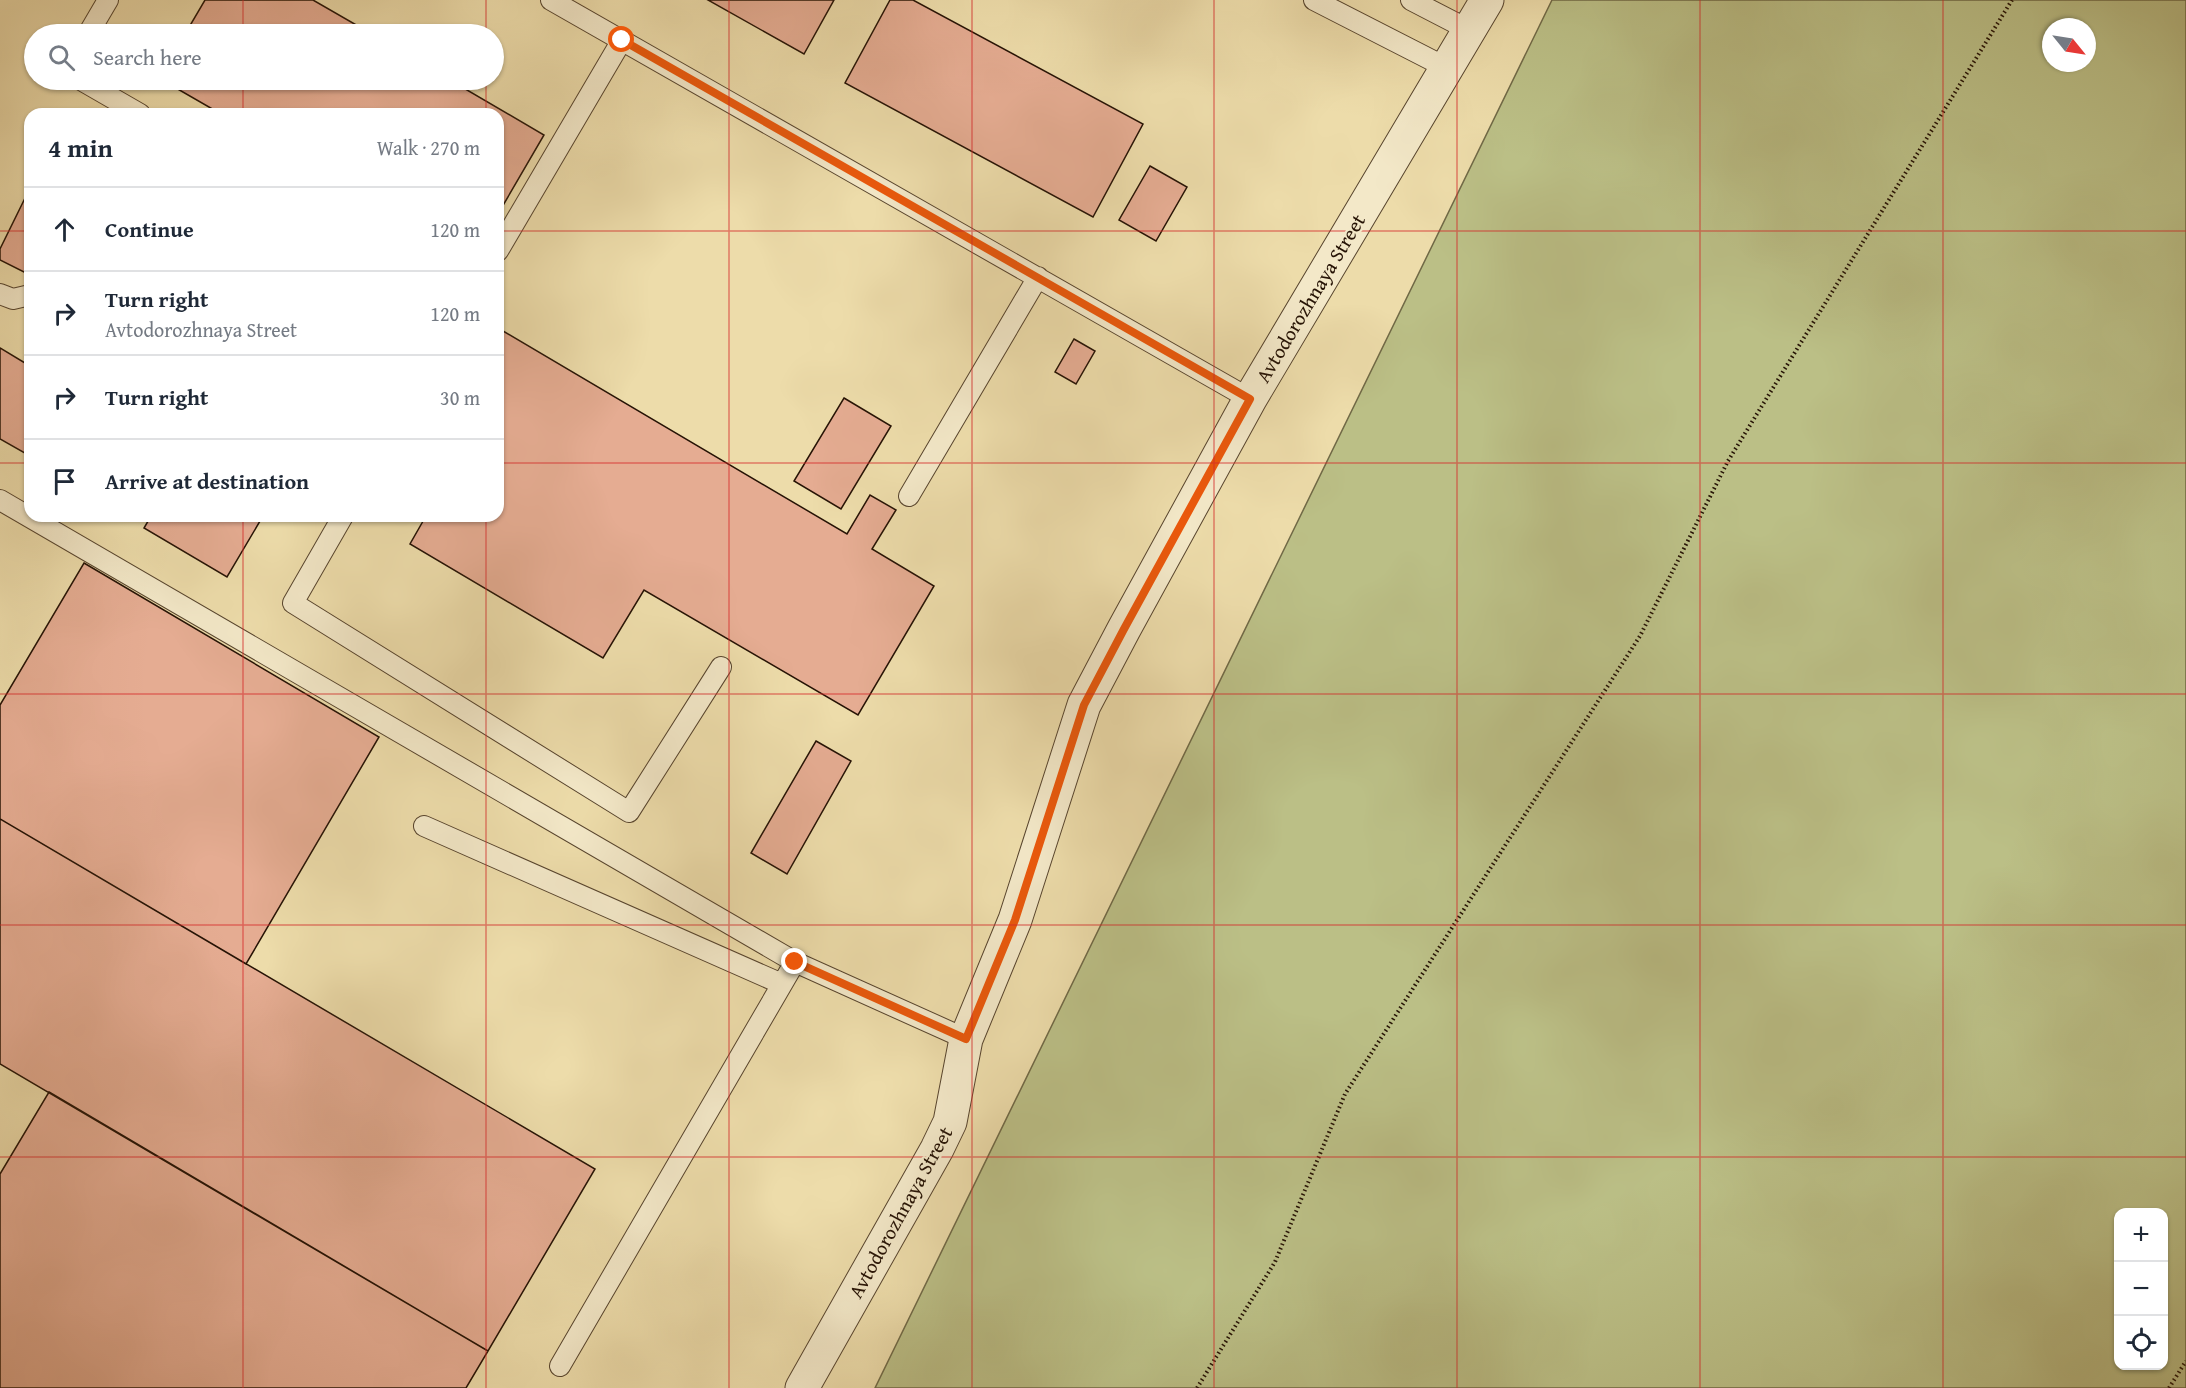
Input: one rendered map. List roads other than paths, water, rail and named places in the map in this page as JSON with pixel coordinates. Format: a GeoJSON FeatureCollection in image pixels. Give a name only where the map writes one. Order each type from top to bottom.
{"type":"FeatureCollection","features":[{"type":"Feature","properties":{"kind":"street","name":"Avtodorozhnaya Street"},"geometry":{"type":"LineString","coordinates":[[802,1388],[950,1122],[966,1039],[1015,920],[1084,705],[1250,399],[1486,0]]}},
{"type":"Feature","properties":{"kind":"lane"},"geometry":{"type":"LineString","coordinates":[[94,24],[108,0]]}},
{"type":"Feature","properties":{"kind":"lane"},"geometry":{"type":"LineString","coordinates":[[551,0],[1250,399]]}},
{"type":"Feature","properties":{"kind":"lane"},"geometry":{"type":"LineString","coordinates":[[1314,0],[1447,68]]}},
{"type":"Feature","properties":{"kind":"lane"},"geometry":{"type":"LineString","coordinates":[[1411,0],[1468,30]]}},
{"type":"Feature","properties":{"kind":"lane"},"geometry":{"type":"LineString","coordinates":[[504,241],[622,40]]}},
{"type":"Feature","properties":{"kind":"lane"},"geometry":{"type":"LineString","coordinates":[[98,90],[130,108]]}},
{"type":"Feature","properties":{"kind":"lane"},"geometry":{"type":"LineString","coordinates":[[909,496],[1038,277]]}},
{"type":"Feature","properties":{"kind":"lane"},"geometry":{"type":"LineString","coordinates":[[0,294],[14,299],[24,296]]}},
{"type":"Feature","properties":{"kind":"lane"},"geometry":{"type":"LineString","coordinates":[[0,500],[24,514]]}},
{"type":"Feature","properties":{"kind":"lane"},"geometry":{"type":"LineString","coordinates":[[38,522],[795,962],[966,1039]]}},
{"type":"Feature","properties":{"kind":"lane"},"geometry":{"type":"LineString","coordinates":[[340,522],[293,603],[629,812],[721,667]]}},
{"type":"Feature","properties":{"kind":"lane"},"geometry":{"type":"LineString","coordinates":[[424,826],[782,984]]}},
{"type":"Feature","properties":{"kind":"lane"},"geometry":{"type":"LineString","coordinates":[[560,1366],[795,962]]}}]}
